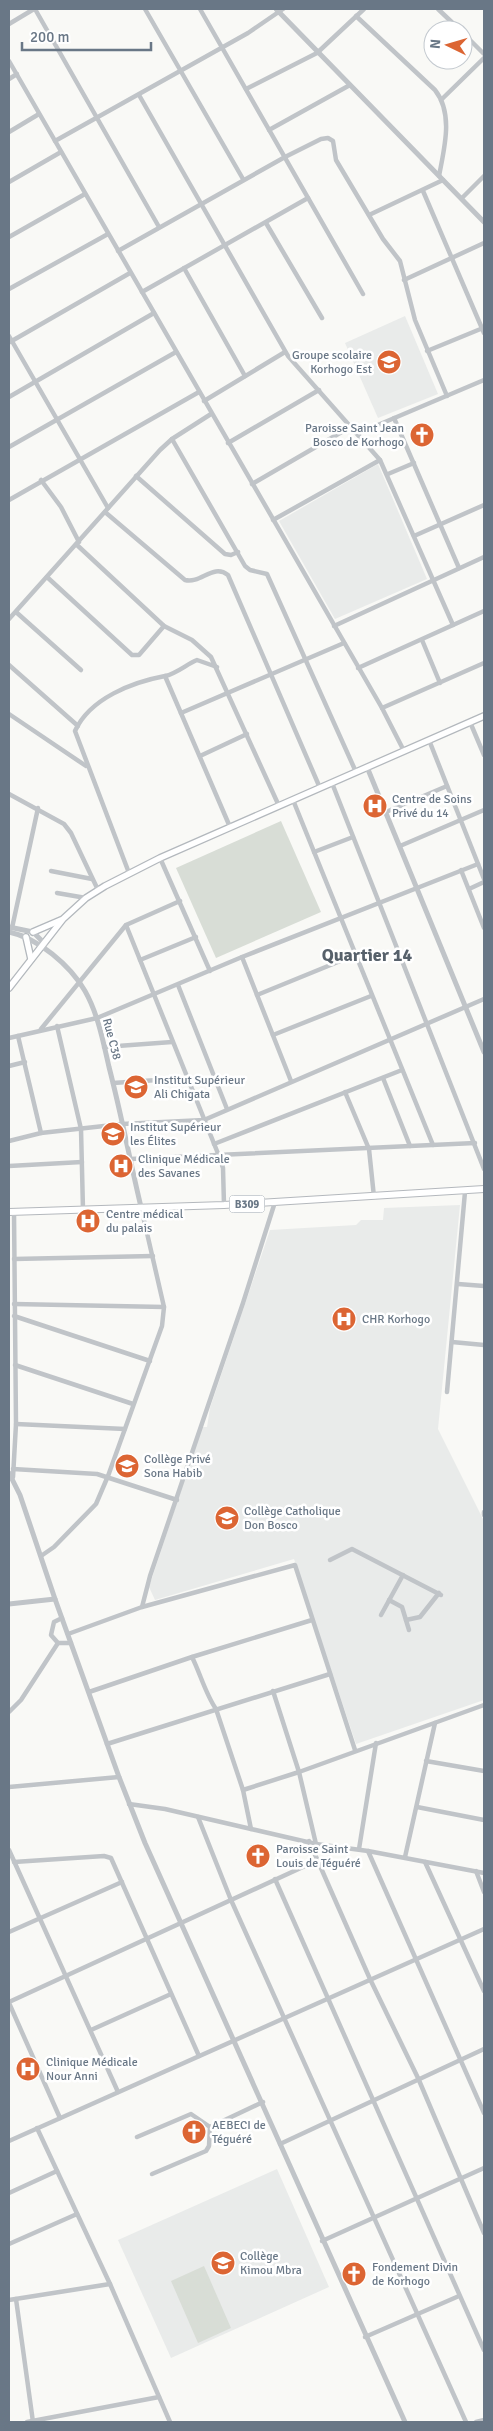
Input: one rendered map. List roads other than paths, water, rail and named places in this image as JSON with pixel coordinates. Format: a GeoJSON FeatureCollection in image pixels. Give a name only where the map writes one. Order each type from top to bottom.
{"type":"FeatureCollection","features":[{"type":"Feature","properties":{"kind":"main road"},"geometry":{"type":"LineString","coordinates":[[9,988],[30,959],[44,947],[63,919],[98,890],[160,858],[484,716]]}},
{"type":"Feature","properties":{"kind":"main road"},"geometry":{"type":"LineString","coordinates":[[33,932],[63,919]]}},
{"type":"Feature","properties":{"kind":"main road"},"geometry":{"type":"LineString","coordinates":[[26,937],[30,959]]}},
{"type":"Feature","properties":{"kind":"main road","name":"B309"},"geometry":{"type":"LineString","coordinates":[[11,1212],[224,1205],[465,1192],[484,1189]]}},
{"type":"Feature","properties":{"kind":"street"},"geometry":{"type":"LineString","coordinates":[[9,24],[35,9],[159,227]]}},
{"type":"Feature","properties":{"kind":"street"},"geometry":{"type":"LineString","coordinates":[[145,9],[243,179]]}},
{"type":"Feature","properties":{"kind":"street"},"geometry":{"type":"LineString","coordinates":[[200,9],[363,294]]}},
{"type":"Feature","properties":{"kind":"street"},"geometry":{"type":"LineString","coordinates":[[246,89],[317,53],[364,9]]}},
{"type":"Feature","properties":{"kind":"street"},"geometry":{"type":"LineString","coordinates":[[438,9],[450,20]]}},
{"type":"Feature","properties":{"kind":"street"},"geometry":{"type":"LineString","coordinates":[[55,142],[223,47],[279,10],[317,53],[484,222]]}},
{"type":"Feature","properties":{"kind":"street"},"geometry":{"type":"LineString","coordinates":[[356,16],[434,90],[441,100],[445,113],[445,135],[438,176]]}},
{"type":"Feature","properties":{"kind":"street"},"geometry":{"type":"LineString","coordinates":[[441,100],[484,56],[473,44]]}},
{"type":"Feature","properties":{"kind":"street"},"geometry":{"type":"LineString","coordinates":[[9,61],[382,708],[404,751]]}},
{"type":"Feature","properties":{"kind":"street"},"geometry":{"type":"LineString","coordinates":[[9,78],[17,74]]}},
{"type":"Feature","properties":{"kind":"street"},"geometry":{"type":"LineString","coordinates":[[269,130],[350,85]]}},
{"type":"Feature","properties":{"kind":"street"},"geometry":{"type":"LineString","coordinates":[[139,95],[286,352],[380,460],[388,474],[453,625]]}},
{"type":"Feature","properties":{"kind":"street"},"geometry":{"type":"LineString","coordinates":[[9,132],[39,114]]}},
{"type":"Feature","properties":{"kind":"street"},"geometry":{"type":"LineString","coordinates":[[118,251],[285,156],[321,138],[331,139],[334,144],[336,160],[369,216],[400,261],[415,320],[447,396]]}},
{"type":"Feature","properties":{"kind":"street"},"geometry":{"type":"LineString","coordinates":[[9,182],[61,152]]}},
{"type":"Feature","properties":{"kind":"street"},"geometry":{"type":"LineString","coordinates":[[462,198],[484,176]]}},
{"type":"Feature","properties":{"kind":"street"},"geometry":{"type":"LineString","coordinates":[[369,216],[443,180]]}},
{"type":"Feature","properties":{"kind":"street"},"geometry":{"type":"LineString","coordinates":[[422,191],[484,330],[428,351]]}},
{"type":"Feature","properties":{"kind":"street"},"geometry":{"type":"LineString","coordinates":[[9,237],[85,194]]}},
{"type":"Feature","properties":{"kind":"street"},"geometry":{"type":"LineString","coordinates":[[142,292],[308,198]]}},
{"type":"Feature","properties":{"kind":"street"},"geometry":{"type":"LineString","coordinates":[[266,223],[322,318]]}},
{"type":"Feature","properties":{"kind":"street"},"geometry":{"type":"LineString","coordinates":[[9,289],[108,234]]}},
{"type":"Feature","properties":{"kind":"street"},"geometry":{"type":"LineString","coordinates":[[404,280],[484,243]]}},
{"type":"Feature","properties":{"kind":"street"},"geometry":{"type":"LineString","coordinates":[[184,268],[245,376]]}},
{"type":"Feature","properties":{"kind":"street"},"geometry":{"type":"LineString","coordinates":[[130,273],[10,340],[106,510],[185,580],[195,581],[213,571],[224,572],[228,575],[320,788]]}},
{"type":"Feature","properties":{"kind":"street"},"geometry":{"type":"LineString","coordinates":[[9,397],[154,313]]}},
{"type":"Feature","properties":{"kind":"street"},"geometry":{"type":"LineString","coordinates":[[9,447],[176,352]]}},
{"type":"Feature","properties":{"kind":"street"},"geometry":{"type":"LineString","coordinates":[[204,402],[286,352]]}},
{"type":"Feature","properties":{"kind":"street"},"geometry":{"type":"LineString","coordinates":[[358,433],[484,380]]}},
{"type":"Feature","properties":{"kind":"street"},"geometry":{"type":"LineString","coordinates":[[228,443],[319,390]]}},
{"type":"Feature","properties":{"kind":"street"},"geometry":{"type":"LineString","coordinates":[[9,500],[41,480],[199,392]]}},
{"type":"Feature","properties":{"kind":"street"},"geometry":{"type":"LineString","coordinates":[[9,619],[78,544],[136,476],[172,439],[211,414]]}},
{"type":"Feature","properties":{"kind":"street"},"geometry":{"type":"LineString","coordinates":[[394,418],[459,568]]}},
{"type":"Feature","properties":{"kind":"street"},"geometry":{"type":"LineString","coordinates":[[252,484],[352,426]]}},
{"type":"Feature","properties":{"kind":"street"},"geometry":{"type":"LineString","coordinates":[[172,439],[250,570],[267,574],[356,772]]}},
{"type":"Feature","properties":{"kind":"street"},"geometry":{"type":"LineString","coordinates":[[272,520],[380,460]]}},
{"type":"Feature","properties":{"kind":"street"},"geometry":{"type":"LineString","coordinates":[[388,474],[414,463]]}},
{"type":"Feature","properties":{"kind":"street"},"geometry":{"type":"LineString","coordinates":[[136,476],[225,554],[231,555],[238,552]]}},
{"type":"Feature","properties":{"kind":"street"},"geometry":{"type":"LineString","coordinates":[[41,480],[61,507],[78,544],[164,626],[192,640],[211,657],[230,693],[279,806]]}},
{"type":"Feature","properties":{"kind":"street"},"geometry":{"type":"LineString","coordinates":[[414,536],[484,506]]}},
{"type":"Feature","properties":{"kind":"street"},"geometry":{"type":"LineString","coordinates":[[334,626],[484,557]]}},
{"type":"Feature","properties":{"kind":"street"},"geometry":{"type":"LineString","coordinates":[[47,577],[132,655],[139,655],[164,626]]}},
{"type":"Feature","properties":{"kind":"street"},"geometry":{"type":"LineString","coordinates":[[358,668],[484,611]]}},
{"type":"Feature","properties":{"kind":"street"},"geometry":{"type":"LineString","coordinates":[[16,612],[81,670]]}},
{"type":"Feature","properties":{"kind":"street"},"geometry":{"type":"LineString","coordinates":[[422,640],[440,683]]}},
{"type":"Feature","properties":{"kind":"street"},"geometry":{"type":"LineString","coordinates":[[181,713],[271,676],[344,643]]}},
{"type":"Feature","properties":{"kind":"street"},"geometry":{"type":"LineString","coordinates":[[129,873],[75,731],[96,706],[118,692],[145,680],[165,676],[197,660],[217,667]]}},
{"type":"Feature","properties":{"kind":"street"},"geometry":{"type":"LineString","coordinates":[[382,708],[484,663]]}},
{"type":"Feature","properties":{"kind":"street"},"geometry":{"type":"LineString","coordinates":[[9,665],[78,726]]}},
{"type":"Feature","properties":{"kind":"street"},"geometry":{"type":"LineString","coordinates":[[165,676],[230,827]]}},
{"type":"Feature","properties":{"kind":"street"},"geometry":{"type":"LineString","coordinates":[[9,714],[88,767]]}},
{"type":"Feature","properties":{"kind":"street"},"geometry":{"type":"LineString","coordinates":[[470,722],[484,755]]}},
{"type":"Feature","properties":{"kind":"street"},"geometry":{"type":"LineString","coordinates":[[200,756],[247,734]]}},
{"type":"Feature","properties":{"kind":"street"},"geometry":{"type":"LineString","coordinates":[[429,740],[484,881],[468,888]]}},
{"type":"Feature","properties":{"kind":"street"},"geometry":{"type":"LineString","coordinates":[[367,767],[484,1050]]}},
{"type":"Feature","properties":{"kind":"street"},"geometry":{"type":"LineString","coordinates":[[332,783],[484,1169]]}},
{"type":"Feature","properties":{"kind":"street"},"geometry":{"type":"LineString","coordinates":[[386,812],[447,786]]}},
{"type":"Feature","properties":{"kind":"street"},"geometry":{"type":"LineString","coordinates":[[9,794],[38,808],[67,828],[98,890]]}},
{"type":"Feature","properties":{"kind":"street"},"geometry":{"type":"LineString","coordinates":[[293,800],[388,1039],[433,1145]]}},
{"type":"Feature","properties":{"kind":"street"},"geometry":{"type":"LineString","coordinates":[[10,929],[38,808]]}},
{"type":"Feature","properties":{"kind":"street"},"geometry":{"type":"LineString","coordinates":[[400,846],[484,810]]}},
{"type":"Feature","properties":{"kind":"street"},"geometry":{"type":"LineString","coordinates":[[314,852],[353,837]]}},
{"type":"Feature","properties":{"kind":"street"},"geometry":{"type":"LineString","coordinates":[[160,858],[210,971]]}},
{"type":"Feature","properties":{"kind":"street"},"geometry":{"type":"LineString","coordinates":[[9,1038],[40,1029],[97,1018],[154,996],[242,957],[478,864]]}},
{"type":"Feature","properties":{"kind":"street"},"geometry":{"type":"LineString","coordinates":[[51,870],[92,879]]}},
{"type":"Feature","properties":{"kind":"street"},"geometry":{"type":"LineString","coordinates":[[461,870],[484,928]]}},
{"type":"Feature","properties":{"kind":"street"},"geometry":{"type":"LineString","coordinates":[[56,892],[86,898]]}},
{"type":"Feature","properties":{"kind":"street"},"geometry":{"type":"LineString","coordinates":[[40,1029],[78,980],[126,925],[180,901]]}},
{"type":"Feature","properties":{"kind":"street"},"geometry":{"type":"LineString","coordinates":[[126,925],[219,1156],[223,1168],[224,1205]]}},
{"type":"Feature","properties":{"kind":"street"},"geometry":{"type":"LineString","coordinates":[[10,929],[33,932],[44,947]]}},
{"type":"Feature","properties":{"kind":"street"},"geometry":{"type":"LineString","coordinates":[[10,929],[44,947]]}},
{"type":"Feature","properties":{"kind":"street"},"geometry":{"type":"LineString","coordinates":[[140,960],[196,937]]}},
{"type":"Feature","properties":{"kind":"street","name":"Rue C38"},"geometry":{"type":"LineString","coordinates":[[44,947],[78,980],[97,1018],[141,1208]]}},
{"type":"Feature","properties":{"kind":"street"},"geometry":{"type":"LineString","coordinates":[[257,995],[355,956]]}},
{"type":"Feature","properties":{"kind":"street"},"geometry":{"type":"LineString","coordinates":[[242,957],[292,1081]]}},
{"type":"Feature","properties":{"kind":"street"},"geometry":{"type":"LineString","coordinates":[[178,985],[227,1109]]}},
{"type":"Feature","properties":{"kind":"street"},"geometry":{"type":"LineString","coordinates":[[273,1035],[371,996]]}},
{"type":"Feature","properties":{"kind":"street"},"geometry":{"type":"LineString","coordinates":[[9,1141],[42,1133],[122,1124],[204,1120],[484,999]]}},
{"type":"Feature","properties":{"kind":"street"},"geometry":{"type":"LineString","coordinates":[[57,1026],[81,1129],[83,1210]]}},
{"type":"Feature","properties":{"kind":"street"},"geometry":{"type":"LineString","coordinates":[[18,1036],[42,1133]]}},
{"type":"Feature","properties":{"kind":"street"},"geometry":{"type":"LineString","coordinates":[[104,1047],[172,1042]]}},
{"type":"Feature","properties":{"kind":"street"},"geometry":{"type":"LineString","coordinates":[[9,1066],[25,1062]]}},
{"type":"Feature","properties":{"kind":"street"},"geometry":{"type":"LineString","coordinates":[[214,1144],[402,1070]]}},
{"type":"Feature","properties":{"kind":"street"},"geometry":{"type":"LineString","coordinates":[[113,1083],[187,1078]]}},
{"type":"Feature","properties":{"kind":"street"},"geometry":{"type":"LineString","coordinates":[[382,1078],[410,1146]]}},
{"type":"Feature","properties":{"kind":"street"},"geometry":{"type":"LineString","coordinates":[[345,1092],[369,1149],[374,1197]]}},
{"type":"Feature","properties":{"kind":"street"},"geometry":{"type":"LineString","coordinates":[[130,1159],[475,1143]]}},
{"type":"Feature","properties":{"kind":"street"},"geometry":{"type":"LineString","coordinates":[[9,1166],[82,1162]]}},
{"type":"Feature","properties":{"kind":"street"},"geometry":{"type":"LineString","coordinates":[[447,1392],[465,1192]]}},
{"type":"Feature","properties":{"kind":"street"},"geometry":{"type":"LineString","coordinates":[[142,1608],[150,1576],[177,1500],[275,1202]]}},
{"type":"Feature","properties":{"kind":"street"},"geometry":{"type":"LineString","coordinates":[[42,1556],[54,1547],[96,1504],[108,1476],[162,1326],[164,1307],[141,1208]]}},
{"type":"Feature","properties":{"kind":"street"},"geometry":{"type":"LineString","coordinates":[[11,1212],[14,1259],[12,1307],[14,1316],[16,1424],[12,1473],[129,1804],[181,1924],[263,2102],[322,2241],[405,2422]]}},
{"type":"Feature","properties":{"kind":"street"},"geometry":{"type":"LineString","coordinates":[[14,1259],[153,1256]]}},
{"type":"Feature","properties":{"kind":"street"},"geometry":{"type":"LineString","coordinates":[[458,1284],[484,1286]]}},
{"type":"Feature","properties":{"kind":"street"},"geometry":{"type":"LineString","coordinates":[[12,1307],[164,1307]]}},
{"type":"Feature","properties":{"kind":"street"},"geometry":{"type":"LineString","coordinates":[[14,1316],[150,1361]]}},
{"type":"Feature","properties":{"kind":"street"},"geometry":{"type":"LineString","coordinates":[[452,1342],[484,1345]]}},
{"type":"Feature","properties":{"kind":"street"},"geometry":{"type":"LineString","coordinates":[[15,1365],[133,1404]]}},
{"type":"Feature","properties":{"kind":"street"},"geometry":{"type":"LineString","coordinates":[[16,1424],[125,1429]]}},
{"type":"Feature","properties":{"kind":"street"},"geometry":{"type":"LineString","coordinates":[[12,1473],[71,1471],[108,1476],[177,1500]]}},
{"type":"Feature","properties":{"kind":"street"},"geometry":{"type":"LineString","coordinates":[[330,1560],[352,1549],[440,1594],[420,1617],[406,1620]]}},
{"type":"Feature","properties":{"kind":"street"},"geometry":{"type":"LineString","coordinates":[[68,1634],[142,1608],[293,1564],[296,1568],[355,1750]]}},
{"type":"Feature","properties":{"kind":"street"},"geometry":{"type":"LineString","coordinates":[[381,1615],[403,1575]]}},
{"type":"Feature","properties":{"kind":"street"},"geometry":{"type":"LineString","coordinates":[[9,1604],[55,1599]]}},
{"type":"Feature","properties":{"kind":"street"},"geometry":{"type":"LineString","coordinates":[[389,1600],[402,1607],[409,1630]]}},
{"type":"Feature","properties":{"kind":"street"},"geometry":{"type":"LineString","coordinates":[[62,1618],[54,1622],[51,1631],[54,1640],[58,1643],[71,1642]]}},
{"type":"Feature","properties":{"kind":"street"},"geometry":{"type":"LineString","coordinates":[[89,1692],[192,1657],[312,1620]]}},
{"type":"Feature","properties":{"kind":"street"},"geometry":{"type":"LineString","coordinates":[[9,1712],[21,1700],[58,1643]]}},
{"type":"Feature","properties":{"kind":"street"},"geometry":{"type":"LineString","coordinates":[[192,1657],[206,1686],[210,1701],[216,1709],[243,1790],[251,1829]]}},
{"type":"Feature","properties":{"kind":"street"},"geometry":{"type":"LineString","coordinates":[[107,1744],[330,1674]]}},
{"type":"Feature","properties":{"kind":"street"},"geometry":{"type":"LineString","coordinates":[[273,1691],[299,1772],[316,1844]]}},
{"type":"Feature","properties":{"kind":"street"},"geometry":{"type":"LineString","coordinates":[[243,1790],[299,1772],[484,1704]]}},
{"type":"Feature","properties":{"kind":"street"},"geometry":{"type":"LineString","coordinates":[[405,1858],[435,1723]]}},
{"type":"Feature","properties":{"kind":"street"},"geometry":{"type":"LineString","coordinates":[[358,1849],[376,1743]]}},
{"type":"Feature","properties":{"kind":"street"},"geometry":{"type":"LineString","coordinates":[[426,1761],[484,1771]]}},
{"type":"Feature","properties":{"kind":"street"},"geometry":{"type":"LineString","coordinates":[[9,1787],[119,1777]]}},
{"type":"Feature","properties":{"kind":"street"},"geometry":{"type":"LineString","coordinates":[[129,1804],[165,1809],[316,1844],[368,1850],[484,1872]]}},
{"type":"Feature","properties":{"kind":"street"},"geometry":{"type":"LineString","coordinates":[[417,1807],[484,1820]]}},
{"type":"Feature","properties":{"kind":"street"},"geometry":{"type":"LineString","coordinates":[[198,1818],[231,1900],[466,2422]]}},
{"type":"Feature","properties":{"kind":"street"},"geometry":{"type":"LineString","coordinates":[[309,1841],[370,1979],[418,2078],[484,2233]]}},
{"type":"Feature","properties":{"kind":"street"},"geometry":{"type":"LineString","coordinates":[[9,1850],[118,2092]]}},
{"type":"Feature","properties":{"kind":"street"},"geometry":{"type":"LineString","coordinates":[[368,1850],[484,2113]]}},
{"type":"Feature","properties":{"kind":"street"},"geometry":{"type":"LineString","coordinates":[[14,1862],[109,1856],[114,1863],[199,2056]]}},
{"type":"Feature","properties":{"kind":"street"},"geometry":{"type":"LineString","coordinates":[[60,2118],[9,2002],[318,1860]]}},
{"type":"Feature","properties":{"kind":"street"},"geometry":{"type":"LineString","coordinates":[[425,1862],[484,1991]]}},
{"type":"Feature","properties":{"kind":"street"},"geometry":{"type":"LineString","coordinates":[[476,1871],[484,1892]]}},
{"type":"Feature","properties":{"kind":"street"},"geometry":{"type":"LineString","coordinates":[[275,1879],[484,2350]]}},
{"type":"Feature","properties":{"kind":"street"},"geometry":{"type":"LineString","coordinates":[[9,1932],[122,1882]]}},
{"type":"Feature","properties":{"kind":"street"},"geometry":{"type":"LineString","coordinates":[[9,2141],[484,1929]]}},
{"type":"Feature","properties":{"kind":"street"},"geometry":{"type":"LineString","coordinates":[[91,2030],[171,1994]]}},
{"type":"Feature","properties":{"kind":"street"},"geometry":{"type":"LineString","coordinates":[[280,2144],[331,2122],[418,2078],[484,2049]]}},
{"type":"Feature","properties":{"kind":"street"},"geometry":{"type":"LineString","coordinates":[[210,2127],[263,2102]]}},
{"type":"Feature","properties":{"kind":"street"},"geometry":{"type":"LineString","coordinates":[[137,2137],[192,2114],[210,2127]]}},
{"type":"Feature","properties":{"kind":"street"},"geometry":{"type":"LineString","coordinates":[[152,2174],[206,2151],[209,2146],[210,2127]]}},
{"type":"Feature","properties":{"kind":"street"},"geometry":{"type":"LineString","coordinates":[[37,2128],[110,2284],[170,2422]]}},
{"type":"Feature","properties":{"kind":"street"},"geometry":{"type":"LineString","coordinates":[[322,2241],[484,2168]]}},
{"type":"Feature","properties":{"kind":"street"},"geometry":{"type":"LineString","coordinates":[[9,2193],[57,2171]]}},
{"type":"Feature","properties":{"kind":"street"},"geometry":{"type":"LineString","coordinates":[[9,2244],[77,2214]]}},
{"type":"Feature","properties":{"kind":"street"},"geometry":{"type":"LineString","coordinates":[[9,2300],[110,2284]]}},
{"type":"Feature","properties":{"kind":"street"},"geometry":{"type":"LineString","coordinates":[[366,2337],[460,2296]]}},
{"type":"Feature","properties":{"kind":"street"},"geometry":{"type":"LineString","coordinates":[[16,2299],[33,2422]]}},
{"type":"Feature","properties":{"kind":"street"},"geometry":{"type":"LineString","coordinates":[[27,2422],[158,2396]]}},
{"type":"Feature","properties":{"kind":"street"},"geometry":{"type":"LineString","coordinates":[[476,2422],[484,2420]]}},
{"type":"Feature","properties":{"kind":"place","name":"Groupe scolaire Korhogo Est"},"geometry":{"type":"Point","coordinates":[389,362]}},
{"type":"Feature","properties":{"kind":"place","name":"Paroisse Saint Jean Bosco de Korhogo"},"geometry":{"type":"Point","coordinates":[422,435]}},
{"type":"Feature","properties":{"kind":"place","name":"Centre de Soins Privé du 14"},"geometry":{"type":"Point","coordinates":[375,806]}},
{"type":"Feature","properties":{"kind":"place","name":"Institut Supérieur Ali Chigata"},"geometry":{"type":"Point","coordinates":[136,1087]}},
{"type":"Feature","properties":{"kind":"place","name":"Institut Supérieur les Élites"},"geometry":{"type":"Point","coordinates":[113,1134]}},
{"type":"Feature","properties":{"kind":"place","name":"Clinique Médicale des Savanes"},"geometry":{"type":"Point","coordinates":[121,1166]}},
{"type":"Feature","properties":{"kind":"place","name":"Centre médical du palais"},"geometry":{"type":"Point","coordinates":[88,1221]}},
{"type":"Feature","properties":{"kind":"place","name":"CHR Korhogo"},"geometry":{"type":"Point","coordinates":[344,1319]}},
{"type":"Feature","properties":{"kind":"place","name":"Collège Privé Sona Habib"},"geometry":{"type":"Point","coordinates":[127,1466]}},
{"type":"Feature","properties":{"kind":"place","name":"Collège Catholique Don Bosco"},"geometry":{"type":"Point","coordinates":[227,1518]}},
{"type":"Feature","properties":{"kind":"place","name":"Paroisse Saint Louis de Téguéré"},"geometry":{"type":"Point","coordinates":[258,1856]}},
{"type":"Feature","properties":{"kind":"place","name":"Clinique Médicale Nour Anni"},"geometry":{"type":"Point","coordinates":[28,2069]}},
{"type":"Feature","properties":{"kind":"place","name":"AEBECI de Téguéré"},"geometry":{"type":"Point","coordinates":[194,2132]}},
{"type":"Feature","properties":{"kind":"place","name":"Collège Kimou Mbra"},"geometry":{"type":"Point","coordinates":[223,2263]}},
{"type":"Feature","properties":{"kind":"place","name":"Fondement Divin de Korhogo"},"geometry":{"type":"Point","coordinates":[354,2274]}},
{"type":"Feature","properties":{"kind":"district","name":"Quartier 14"},"geometry":{"type":"Point","coordinates":[367,955]}}]}
